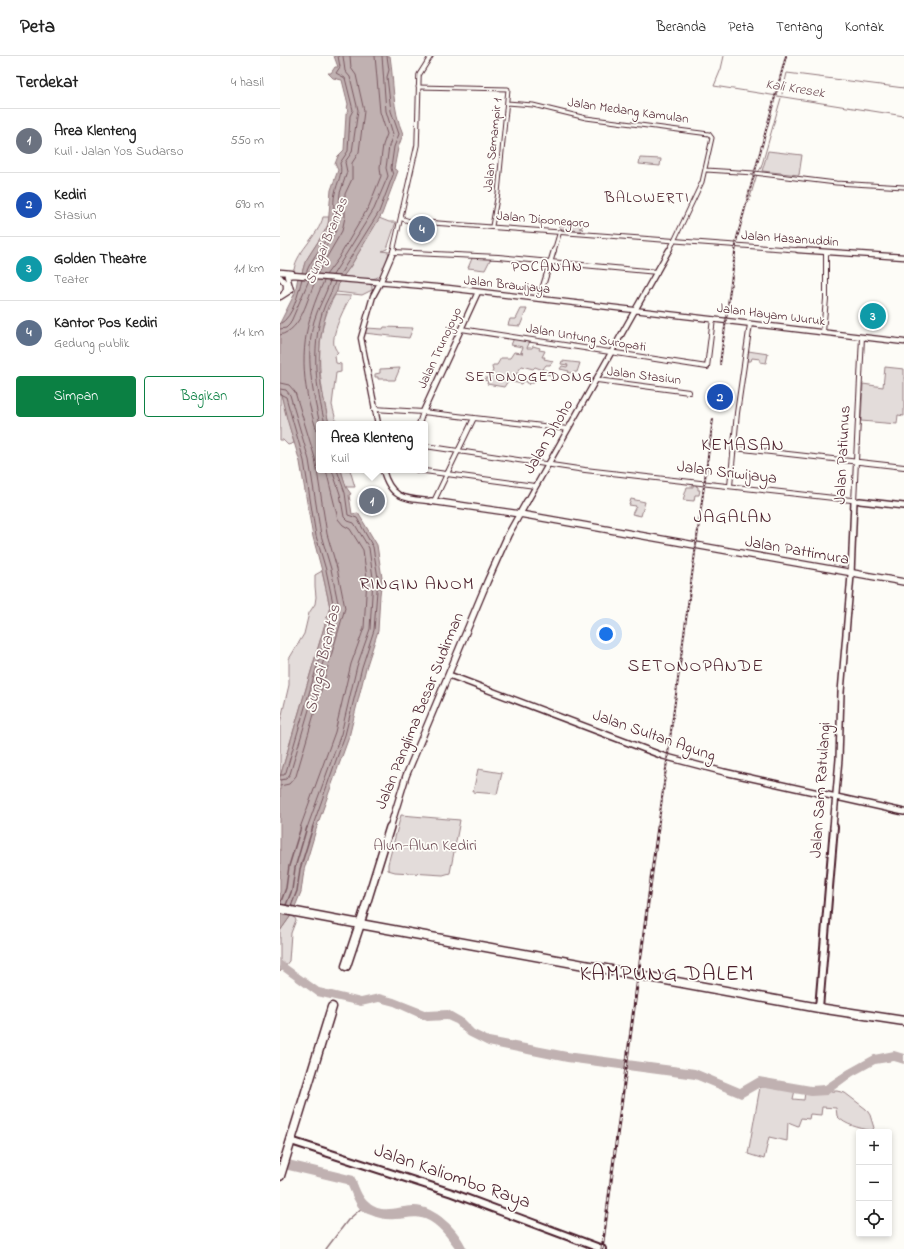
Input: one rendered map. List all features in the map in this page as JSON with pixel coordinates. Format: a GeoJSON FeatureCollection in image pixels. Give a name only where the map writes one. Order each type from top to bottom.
{"type":"FeatureCollection","features":[{"type":"Feature","properties":{"kind":"main road"},"geometry":{"type":"LineString","coordinates":[[377,421],[361,338],[378,282],[393,252],[417,145],[419,75],[431,56]]}},
{"type":"Feature","properties":{"kind":"main road"},"geometry":{"type":"LineString","coordinates":[[402,215],[403,219],[409,221]]}},
{"type":"Feature","properties":{"kind":"main road","name":"Jalan Diponegoro"},"geometry":{"type":"LineString","coordinates":[[399,224],[409,221],[492,226],[674,242]]}},
{"type":"Feature","properties":{"kind":"main road","name":"Jalan Hasanuddin"},"geometry":{"type":"LineString","coordinates":[[674,242],[904,257]]}},
{"type":"Feature","properties":{"kind":"main road","name":"Jalan Dhoho"},"geometry":{"type":"LineString","coordinates":[[520,514],[674,242]]}},
{"type":"Feature","properties":{"kind":"main road","name":"Jalan Brawijaya"},"geometry":{"type":"LineString","coordinates":[[280,271],[635,310]]}},
{"type":"Feature","properties":{"kind":"main road"},"geometry":{"type":"LineString","coordinates":[[281,296],[291,290],[287,276],[291,273]]}},
{"type":"Feature","properties":{"kind":"main road"},"geometry":{"type":"LineString","coordinates":[[280,277],[286,284],[286,289],[281,296]]}},
{"type":"Feature","properties":{"kind":"main road","name":"Jalan Trunojoyo"},"geometry":{"type":"LineString","coordinates":[[423,412],[478,292]]}},
{"type":"Feature","properties":{"kind":"main road","name":"Jalan Hayam Wuruk"},"geometry":{"type":"LineString","coordinates":[[635,310],[904,342]]}},
{"type":"Feature","properties":{"kind":"main road","name":"Jalan Pattimura"},"geometry":{"type":"LineString","coordinates":[[384,473],[388,487],[395,494],[520,514],[904,582]]}},
{"type":"Feature","properties":{"kind":"main road","name":"Jalan Panglima Besar Sudirman"},"geometry":{"type":"LineString","coordinates":[[360,924],[401,790],[500,552],[520,514]]}},
{"type":"Feature","properties":{"kind":"main road"},"geometry":{"type":"LineString","coordinates":[[280,909],[819,1008],[904,1021]]}},
{"type":"Feature","properties":{"kind":"main road"},"geometry":{"type":"LineString","coordinates":[[346,966],[360,924]]}},
{"type":"Feature","properties":{"kind":"main road"},"geometry":{"type":"LineString","coordinates":[[281,1173],[332,1007]]}},
{"type":"Feature","properties":{"kind":"street","name":"Jalan Semampir 1"},"geometry":{"type":"LineString","coordinates":[[418,87],[508,89],[498,193],[492,226]]}},
{"type":"Feature","properties":{"kind":"street","name":"Jalan Medang Kamulan"},"geometry":{"type":"LineString","coordinates":[[507,103],[533,105],[586,118],[708,133],[712,138],[706,170],[696,196],[674,242]]}},
{"type":"Feature","properties":{"kind":"street"},"geometry":{"type":"LineString","coordinates":[[706,170],[754,173],[836,183],[904,186]]}},
{"type":"Feature","properties":{"kind":"street"},"geometry":{"type":"LineString","coordinates":[[538,299],[560,231]]}},
{"type":"Feature","properties":{"kind":"street"},"geometry":{"type":"LineString","coordinates":[[393,252],[450,253],[551,261],[657,272]]}},
{"type":"Feature","properties":{"kind":"street"},"geometry":{"type":"LineString","coordinates":[[823,332],[826,299],[826,252]]}},
{"type":"Feature","properties":{"kind":"street","name":"Jalan Untung Suropati"},"geometry":{"type":"LineString","coordinates":[[461,329],[707,367],[713,319]]}},
{"type":"Feature","properties":{"kind":"street"},"geometry":{"type":"LineString","coordinates":[[730,486],[740,386],[750,324]]}},
{"type":"Feature","properties":{"kind":"street","name":"Jalan Patiunus"},"geometry":{"type":"LineString","coordinates":[[851,573],[862,337]]}},
{"type":"Feature","properties":{"kind":"street","name":"Jalan Stasiun"},"geometry":{"type":"LineString","coordinates":[[597,380],[689,392]]}},
{"type":"Feature","properties":{"kind":"street"},"geometry":{"type":"LineString","coordinates":[[374,409],[423,412],[568,429]]}},
{"type":"Feature","properties":{"kind":"street"},"geometry":{"type":"LineString","coordinates":[[420,421],[423,412]]}},
{"type":"Feature","properties":{"kind":"street"},"geometry":{"type":"LineString","coordinates":[[434,501],[474,418]]}},
{"type":"Feature","properties":{"kind":"street","name":"Jalan Sriwijaya"},"geometry":{"type":"LineString","coordinates":[[428,447],[548,465],[904,506]]}},
{"type":"Feature","properties":{"kind":"street"},"geometry":{"type":"LineString","coordinates":[[734,448],[856,461],[904,468]]}},
{"type":"Feature","properties":{"kind":"street"},"geometry":{"type":"LineString","coordinates":[[428,471],[535,486]]}},
{"type":"Feature","properties":{"kind":"street","name":"Jalan Sam Ratulangi"},"geometry":{"type":"LineString","coordinates":[[819,1008],[839,759],[841,692],[851,573]]}},
{"type":"Feature","properties":{"kind":"street","name":"Jalan Sultan Agung"},"geometry":{"type":"LineString","coordinates":[[449,675],[674,759],[724,772],[904,812]]}},
{"type":"Feature","properties":{"kind":"street","name":"Jalan Kaliombo Raya"},"geometry":{"type":"LineString","coordinates":[[291,1140],[452,1193],[602,1249]]}},
{"type":"Feature","properties":{"kind":"green space"},"geometry":{"type":"Polygon","coordinates":[[[768,151],[802,155],[799,175],[762,171],[768,151]]]}},
{"type":"Feature","properties":{"kind":"green space"},"geometry":{"type":"Polygon","coordinates":[[[640,158],[661,159],[660,166],[639,164],[640,158]]]}},
{"type":"Feature","properties":{"kind":"green space"},"geometry":{"type":"Polygon","coordinates":[[[323,217],[330,217],[328,225],[304,265],[302,273],[294,273],[298,259],[317,231],[323,217]]]}},
{"type":"Feature","properties":{"kind":"green space"},"geometry":{"type":"Polygon","coordinates":[[[379,218],[389,222],[396,222],[387,249],[382,251],[389,252],[384,270],[379,276],[371,279],[368,283],[372,286],[372,290],[362,295],[336,292],[339,282],[350,267],[379,218]]]}},
{"type":"Feature","properties":{"kind":"green space"},"geometry":{"type":"Polygon","coordinates":[[[561,220],[572,221],[566,223],[583,224],[582,227],[579,228],[583,229],[581,231],[562,229],[559,227],[561,220]]]}},
{"type":"Feature","properties":{"kind":"green space"},"geometry":{"type":"Polygon","coordinates":[[[473,256],[491,258],[485,270],[468,268],[473,256]]]}},
{"type":"Feature","properties":{"kind":"green space"},"geometry":{"type":"Polygon","coordinates":[[[335,295],[351,296],[338,322],[334,337],[335,348],[338,353],[335,356],[336,363],[341,364],[341,372],[336,373],[332,405],[336,421],[328,421],[320,375],[320,342],[328,310],[335,295]]]}},
{"type":"Feature","properties":{"kind":"green space"},"geometry":{"type":"Polygon","coordinates":[[[521,309],[527,309],[520,326],[508,325],[510,319],[516,319],[521,309]]]}},
{"type":"Feature","properties":{"kind":"green space"},"geometry":{"type":"Polygon","coordinates":[[[384,327],[413,328],[409,338],[364,333],[366,328],[383,329],[384,327]]]}},
{"type":"Feature","properties":{"kind":"green space"},"geometry":{"type":"Polygon","coordinates":[[[514,338],[530,341],[527,348],[532,348],[533,346],[540,348],[539,350],[545,351],[542,357],[553,361],[550,365],[546,365],[543,369],[551,372],[550,375],[541,373],[543,370],[535,367],[533,369],[522,366],[516,374],[519,375],[516,379],[527,380],[529,378],[535,380],[534,383],[530,383],[529,385],[524,381],[522,384],[508,381],[504,387],[487,384],[488,381],[484,380],[485,378],[488,378],[493,371],[493,365],[497,365],[501,358],[510,358],[514,352],[523,353],[521,352],[523,347],[511,345],[514,338]]]}},
{"type":"Feature","properties":{"kind":"green space"},"geometry":{"type":"Polygon","coordinates":[[[748,351],[768,354],[766,363],[760,362],[760,359],[752,358],[751,361],[746,361],[748,351]]]}},
{"type":"Feature","properties":{"kind":"green space"},"geometry":{"type":"Polygon","coordinates":[[[562,361],[580,363],[577,372],[568,373],[569,371],[560,369],[562,366],[567,367],[568,365],[561,364],[562,361]]]}},
{"type":"Feature","properties":{"kind":"green space"},"geometry":{"type":"Polygon","coordinates":[[[885,367],[904,369],[904,416],[898,415],[897,424],[861,421],[863,384],[883,387],[885,367]]]}},
{"type":"Feature","properties":{"kind":"green space"},"geometry":{"type":"Polygon","coordinates":[[[400,368],[395,380],[378,379],[378,377],[375,377],[375,374],[380,373],[380,369],[400,368]]]}},
{"type":"Feature","properties":{"kind":"green space"},"geometry":{"type":"Polygon","coordinates":[[[280,390],[294,443],[288,445],[283,440],[280,440],[280,390]]]}},
{"type":"Feature","properties":{"kind":"green space"},"geometry":{"type":"Polygon","coordinates":[[[342,473],[351,473],[355,487],[346,487],[342,473]]]}},
{"type":"Feature","properties":{"kind":"green space"},"geometry":{"type":"Polygon","coordinates":[[[693,483],[697,483],[696,486],[698,487],[698,490],[700,490],[699,495],[695,495],[694,501],[683,500],[687,487],[693,487],[693,483]]]}},
{"type":"Feature","properties":{"kind":"green space"},"geometry":{"type":"Polygon","coordinates":[[[631,499],[645,502],[641,516],[632,514],[636,506],[629,505],[631,499]]]}},
{"type":"Feature","properties":{"kind":"green space"},"geometry":{"type":"Polygon","coordinates":[[[322,571],[330,607],[280,777],[280,723],[289,685],[289,659],[304,634],[309,613],[315,604],[315,575],[322,571]]]}},
{"type":"Feature","properties":{"kind":"green space"},"geometry":{"type":"Polygon","coordinates":[[[478,769],[502,773],[497,794],[473,792],[478,769]]]}},
{"type":"Feature","properties":{"kind":"green space","name":"Alun-Alun Kediri"},"geometry":{"type":"Polygon","coordinates":[[[401,815],[460,820],[450,873],[443,875],[395,872],[388,870],[388,864],[401,815]]]}},
{"type":"Feature","properties":{"kind":"green space"},"geometry":{"type":"Polygon","coordinates":[[[292,914],[296,920],[291,933],[289,961],[280,972],[280,931],[292,914]]]}},
{"type":"Feature","properties":{"kind":"green space"},"geometry":{"type":"Polygon","coordinates":[[[760,1087],[778,1087],[795,1090],[793,1099],[804,1100],[805,1092],[837,1091],[845,1093],[866,1109],[870,1115],[874,1128],[864,1129],[848,1124],[837,1116],[836,1108],[822,1107],[821,1115],[810,1114],[809,1119],[801,1118],[798,1126],[788,1122],[787,1141],[769,1137],[764,1159],[748,1154],[760,1087]]]}},
{"type":"Feature","properties":{"kind":"water","name":"Sungai Brantas"},"geometry":{"type":"Polygon","coordinates":[[[334,56],[390,56],[395,105],[399,125],[403,134],[398,148],[394,169],[398,171],[382,214],[350,267],[339,282],[337,291],[328,306],[320,342],[319,368],[328,421],[316,421],[316,473],[342,473],[346,487],[351,494],[349,495],[352,514],[358,513],[377,545],[382,578],[378,631],[366,668],[349,737],[318,823],[304,870],[301,892],[292,914],[280,931],[280,777],[330,607],[313,537],[300,462],[280,390],[280,323],[295,293],[298,277],[302,273],[305,262],[328,226],[331,190],[338,170],[335,164],[338,156],[344,150],[346,114],[349,110],[347,109],[348,104],[342,80],[333,78],[328,73],[331,73],[335,67],[338,67],[334,56]]]}},
{"type":"Feature","properties":{"kind":"waterway","name":"Kali Kresek"},"geometry":{"type":"LineString","coordinates":[[724,56],[721,69],[714,86],[904,116]]}},
{"type":"Feature","properties":{"kind":"waterway"},"geometry":{"type":"LineString","coordinates":[[782,94],[787,73],[904,88]]}},
{"type":"Feature","properties":{"kind":"waterway"},"geometry":{"type":"LineString","coordinates":[[758,172],[761,168],[781,98]]}},
{"type":"Feature","properties":{"kind":"waterway"},"geometry":{"type":"LineString","coordinates":[[749,201],[757,174]]}},
{"type":"Feature","properties":{"kind":"waterway"},"geometry":{"type":"LineString","coordinates":[[280,964],[317,992],[361,1002],[379,998],[394,1002],[427,1016],[448,1015],[459,1021],[471,1033],[488,1041],[567,1057],[695,1074],[741,1093],[759,1082],[811,1091],[827,1090],[850,1073],[874,1060],[894,1056],[904,1059]]}},
{"type":"Feature","properties":{"kind":"waterway"},"geometry":{"type":"LineString","coordinates":[[280,1163],[350,1180],[363,1205],[376,1212],[394,1215],[414,1211],[426,1214],[444,1226],[462,1249]]}},
{"type":"Feature","properties":{"kind":"waterway"},"geometry":{"type":"LineString","coordinates":[[326,1249],[348,1220],[364,1206]]}},
{"type":"Feature","properties":{"kind":"railway"},"geometry":{"type":"LineString","coordinates":[[720,364],[737,238],[786,56]]}},
{"type":"Feature","properties":{"kind":"railway"},"geometry":{"type":"LineString","coordinates":[[658,828],[713,419]]}},
{"type":"Feature","properties":{"kind":"railway"},"geometry":{"type":"LineString","coordinates":[[602,1249],[658,827]]}},
{"type":"Feature","properties":{"kind":"place","name":"Kantor Pos Kediri"},"geometry":{"type":"Point","coordinates":[422,229]}},
{"type":"Feature","properties":{"kind":"place","name":"Golden Theatre"},"geometry":{"type":"Point","coordinates":[873,316]}},
{"type":"Feature","properties":{"kind":"place","name":"Kediri"},"geometry":{"type":"Point","coordinates":[720,397]}},
{"type":"Feature","properties":{"kind":"place","name":"Area Klenteng"},"geometry":{"type":"Point","coordinates":[372,501]}},
{"type":"Feature","properties":{"kind":"district","name":"BALOWERTI"},"geometry":{"type":"Point","coordinates":[647,198]}},
{"type":"Feature","properties":{"kind":"district","name":"POCANAN"},"geometry":{"type":"Point","coordinates":[547,267]}},
{"type":"Feature","properties":{"kind":"district","name":"SETONOGEDONG"},"geometry":{"type":"Point","coordinates":[529,377]}},
{"type":"Feature","properties":{"kind":"district","name":"KEMASAN"},"geometry":{"type":"Point","coordinates":[743,446]}},
{"type":"Feature","properties":{"kind":"district","name":"JAGALAN"},"geometry":{"type":"Point","coordinates":[733,518]}},
{"type":"Feature","properties":{"kind":"district","name":"RINGIN ANOM"},"geometry":{"type":"Point","coordinates":[417,585]}},
{"type":"Feature","properties":{"kind":"district","name":"SETONOPANDE"},"geometry":{"type":"Point","coordinates":[696,667]}},
{"type":"Feature","properties":{"kind":"district","name":"KAMPUNG DALEM"},"geometry":{"type":"Point","coordinates":[667,975]}}]}
